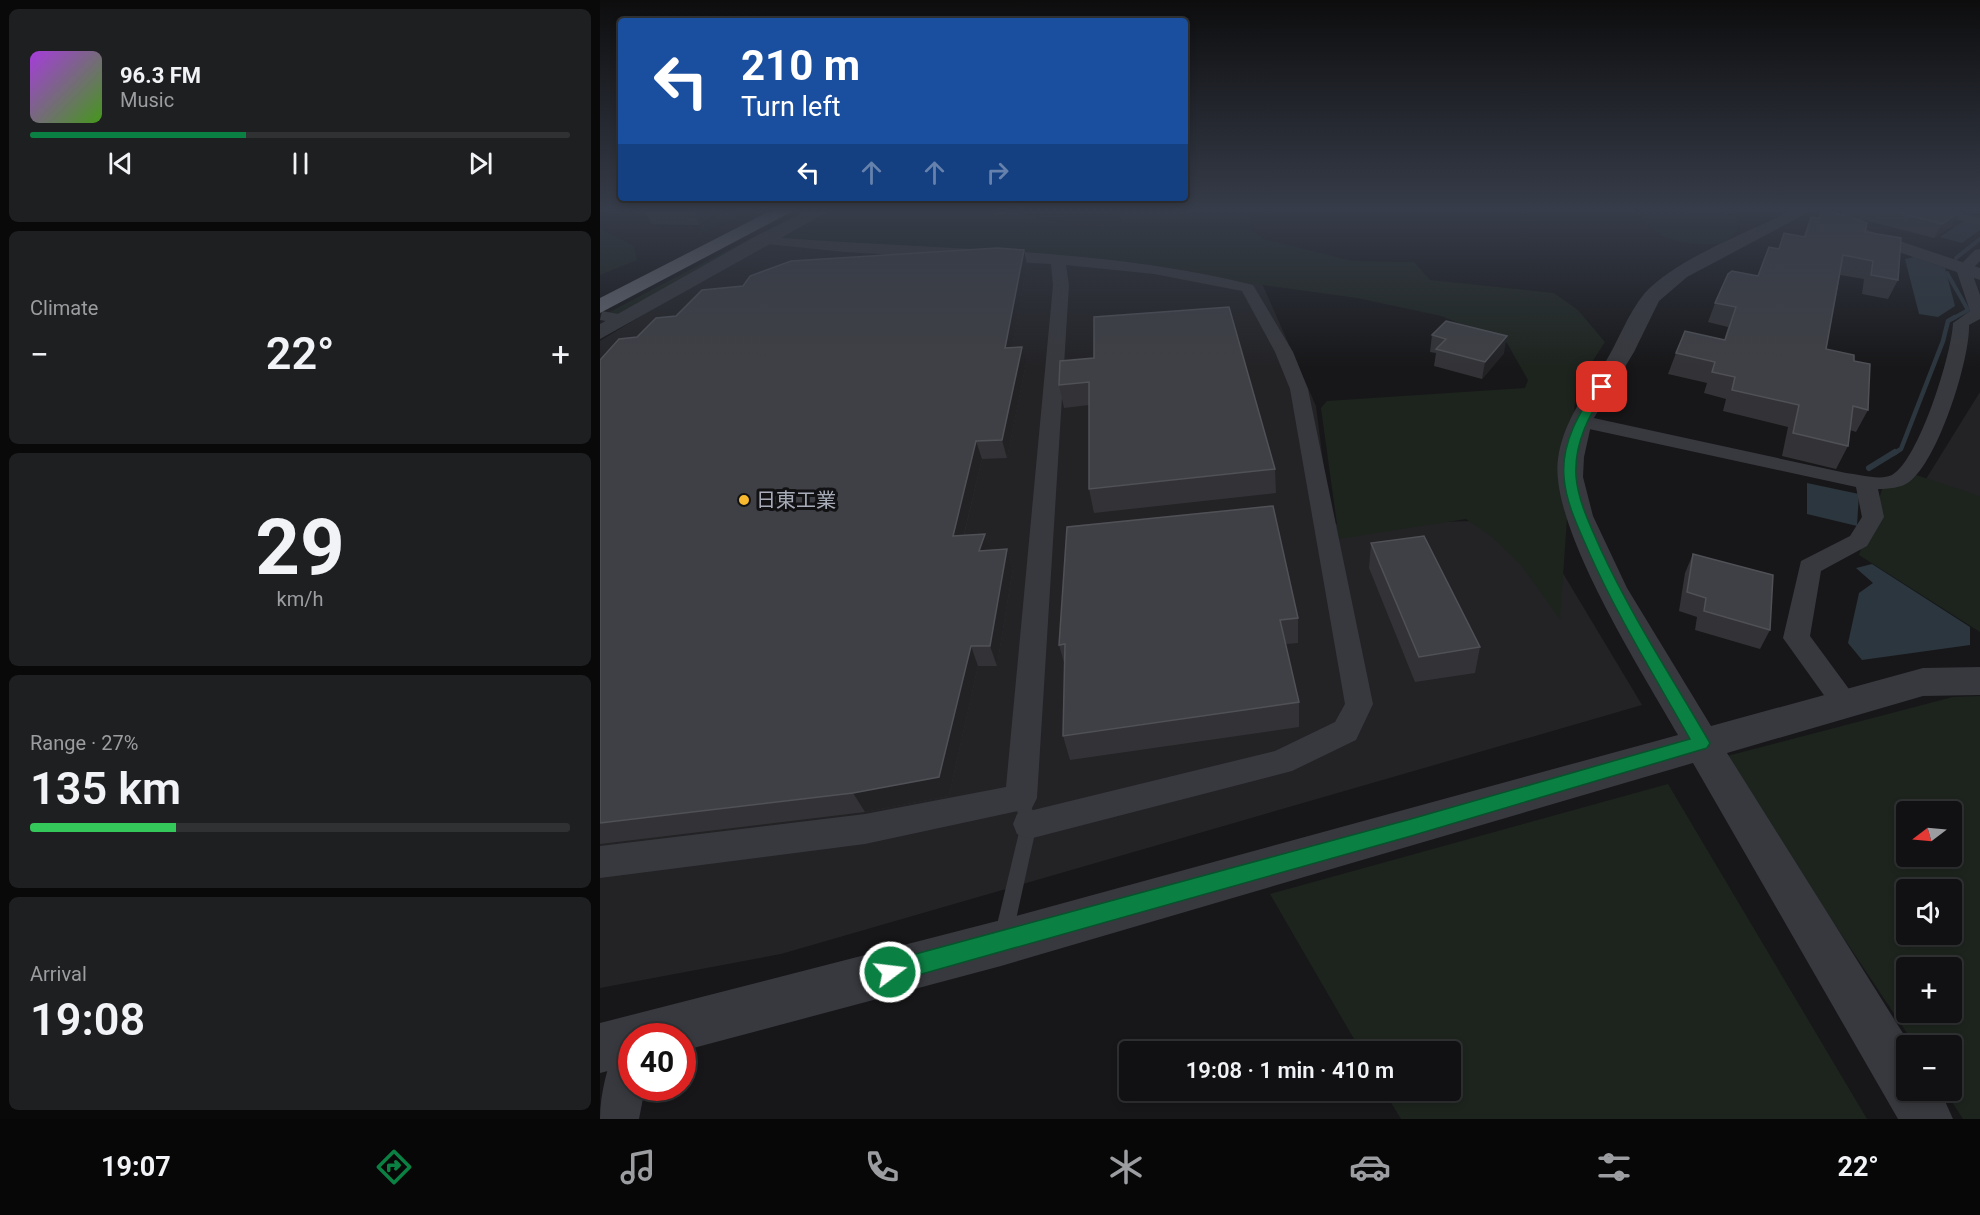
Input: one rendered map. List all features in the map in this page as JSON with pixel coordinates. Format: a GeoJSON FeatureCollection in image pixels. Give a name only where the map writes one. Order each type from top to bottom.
{"type":"FeatureCollection","features":[{"type":"Feature","properties":{"kind":"highway"},"geometry":{"type":"LineString","coordinates":[[600,294],[662,263]]}},
{"type":"Feature","properties":{"kind":"highway"},"geometry":{"type":"LineString","coordinates":[[606,318],[699,263]]}},
{"type":"Feature","properties":{"kind":"street"},"geometry":{"type":"LineString","coordinates":[[606,318],[716,263]]}},
{"type":"Feature","properties":{"kind":"street"},"geometry":{"type":"LineString","coordinates":[[1025,811],[1060,285],[1058,263]]}},
{"type":"Feature","properties":{"kind":"street"},"geometry":{"type":"LineString","coordinates":[[600,862],[1025,811],[1281,762],[1346,731],[1359,704],[1299,389],[1284,352],[1248,288],[1169,271],[1083,263]]}},
{"type":"Feature","properties":{"kind":"street"},"geometry":{"type":"LineString","coordinates":[[1697,263],[1680,273],[1651,298],[1623,352],[1580,421],[1571,457],[1570,477],[1579,516],[1611,588],[1896,1068]]}},
{"type":"Feature","properties":{"kind":"street"},"geometry":{"type":"LineString","coordinates":[[1580,421],[1866,482],[1884,484],[1903,478],[1929,443],[1961,341],[1961,323],[1979,313],[1972,272],[1947,263]]}},
{"type":"Feature","properties":{"kind":"street"},"geometry":{"type":"LineString","coordinates":[[1846,704],[1796,638],[1810,567],[1859,541],[1873,517],[1866,482]]}},
{"type":"Feature","properties":{"kind":"street"},"geometry":{"type":"LineString","coordinates":[[695,1023],[1001,943],[1923,682],[1980,681]]}},
{"type":"Feature","properties":{"kind":"street"},"geometry":{"type":"LineString","coordinates":[[600,1048],[618,1044]]}},
{"type":"Feature","properties":{"kind":"street"},"geometry":{"type":"LineString","coordinates":[[618,1119],[622,1101]]}},
{"type":"Feature","properties":{"kind":"street"},"geometry":{"type":"LineString","coordinates":[[1916,1101],[1927,1119]]}},
{"type":"Feature","properties":{"kind":"lane"},"geometry":{"type":"LineString","coordinates":[[1001,943],[1025,811]]}},
{"type":"Feature","properties":{"kind":"shaded area"},"geometry":{"type":"Polygon","coordinates":[[[600,263],[629,263],[600,275],[600,263]]]}},
{"type":"Feature","properties":{"kind":"shaded area"},"geometry":{"type":"Polygon","coordinates":[[[703,263],[723,263],[623,319],[602,316],[703,263]]]}},
{"type":"Feature","properties":{"kind":"shaded area"},"geometry":{"type":"Polygon","coordinates":[[[728,263],[1207,263],[1257,272],[1316,406],[1331,524],[1531,520],[1642,705],[781,954],[600,988],[600,341],[728,263]]]}},
{"type":"Feature","properties":{"kind":"shaded area"},"geometry":{"type":"Polygon","coordinates":[[[1063,263],[1415,263],[1430,280],[1554,293],[1578,310],[1605,342],[1576,387],[1560,620],[1521,565],[1492,537],[1466,519],[1339,539],[1321,408],[1327,401],[1525,388],[1528,380],[1507,343],[1441,316],[1357,298],[1154,270],[1063,263]]]}},
{"type":"Feature","properties":{"kind":"shaded area"},"geometry":{"type":"Polygon","coordinates":[[[1906,263],[1932,263],[1945,268],[1955,306],[1938,317],[1919,314],[1906,263]]]}},
{"type":"Feature","properties":{"kind":"shaded area"},"geometry":{"type":"Polygon","coordinates":[[[1980,392],[1980,594],[1913,500],[1980,392]]]}},
{"type":"Feature","properties":{"kind":"shaded area"},"geometry":{"type":"Polygon","coordinates":[[[1907,472],[1980,496],[1980,632],[1859,555],[1884,484],[1907,472]]]}},
{"type":"Feature","properties":{"kind":"shaded area"},"geometry":{"type":"Polygon","coordinates":[[[1807,483],[1859,494],[1857,526],[1807,514],[1807,483]]]}},
{"type":"Feature","properties":{"kind":"shaded area"},"geometry":{"type":"Polygon","coordinates":[[[1872,564],[1970,627],[1970,645],[1862,660],[1848,643],[1859,593],[1873,583],[1856,568],[1872,564]]]}},
{"type":"Feature","properties":{"kind":"shaded area"},"geometry":{"type":"Polygon","coordinates":[[[1980,696],[1980,1119],[1963,1119],[1951,1101],[1962,1101],[1962,1035],[1908,1035],[1900,1023],[1962,1023],[1962,957],[1896,957],[1896,1016],[1723,757],[1953,697],[1980,696]]]}},
{"type":"Feature","properties":{"kind":"shaded area"},"geometry":{"type":"Polygon","coordinates":[[[1668,784],[1867,1119],[1401,1119],[1390,1101],[1461,1101],[1461,1041],[1355,1041],[1270,894],[1668,784]]]}},
{"type":"Feature","properties":{"kind":"building"},"geometry":{"type":"Polygon","coordinates":[[[785,263],[1021,263],[1005,348],[1022,347],[1002,440],[976,441],[953,536],[985,534],[979,551],[1007,549],[990,646],[971,646],[939,777],[853,793],[600,823],[600,360],[619,339],[637,337],[656,318],[676,316],[702,290],[743,286],[750,276],[785,263]]]}},
{"type":"Feature","properties":{"kind":"building"},"geometry":{"type":"Polygon","coordinates":[[[1763,263],[1842,263],[1826,349],[1854,355],[1854,361],[1870,364],[1868,410],[1853,406],[1848,446],[1793,433],[1799,405],[1732,390],[1735,377],[1712,372],[1715,362],[1676,353],[1685,331],[1725,340],[1736,307],[1715,303],[1728,274],[1732,271],[1758,276],[1763,263]]]}},
{"type":"Feature","properties":{"kind":"building"},"geometry":{"type":"Polygon","coordinates":[[[1873,263],[1899,263],[1898,280],[1871,275],[1873,263]]]}},
{"type":"Feature","properties":{"kind":"building"},"geometry":{"type":"Polygon","coordinates":[[[1229,307],[1275,469],[1089,489],[1089,382],[1059,385],[1060,361],[1094,358],[1094,317],[1229,307]]]}},
{"type":"Feature","properties":{"kind":"building"},"geometry":{"type":"Polygon","coordinates":[[[1446,321],[1507,336],[1485,362],[1436,349],[1446,339],[1432,335],[1446,321]]]}},
{"type":"Feature","properties":{"kind":"building"},"geometry":{"type":"Polygon","coordinates":[[[1273,506],[1298,618],[1280,620],[1299,702],[1063,736],[1065,644],[1059,645],[1067,527],[1273,506]]]}},
{"type":"Feature","properties":{"kind":"building"},"geometry":{"type":"Polygon","coordinates":[[[1424,536],[1480,647],[1419,657],[1371,543],[1424,536]]]}},
{"type":"Feature","properties":{"kind":"building"},"geometry":{"type":"Polygon","coordinates":[[[1693,554],[1773,575],[1770,630],[1704,611],[1706,598],[1687,592],[1693,554]]]}},
{"type":"Feature","properties":{"kind":"waterway"},"geometry":{"type":"LineString","coordinates":[[1947,273],[1968,310],[1952,319]]}},
{"type":"Feature","properties":{"kind":"waterway"},"geometry":{"type":"LineString","coordinates":[[1893,454],[1901,449],[1943,341],[1948,321],[1955,317]]}},
{"type":"Feature","properties":{"kind":"waterway"},"geometry":{"type":"LineString","coordinates":[[1869,468],[1895,452]]}},
{"type":"Feature","properties":{"kind":"place","name":"日東工業"},"geometry":{"type":"Point","coordinates":[744,500]}},
{"type":"Feature","properties":{"kind":"route"},"geometry":{"type":"LineString","coordinates":[[890,972],[1001,943],[1701,743],[1611,588],[1579,516],[1570,477],[1571,457],[1580,421],[1602,387]]}}]}
